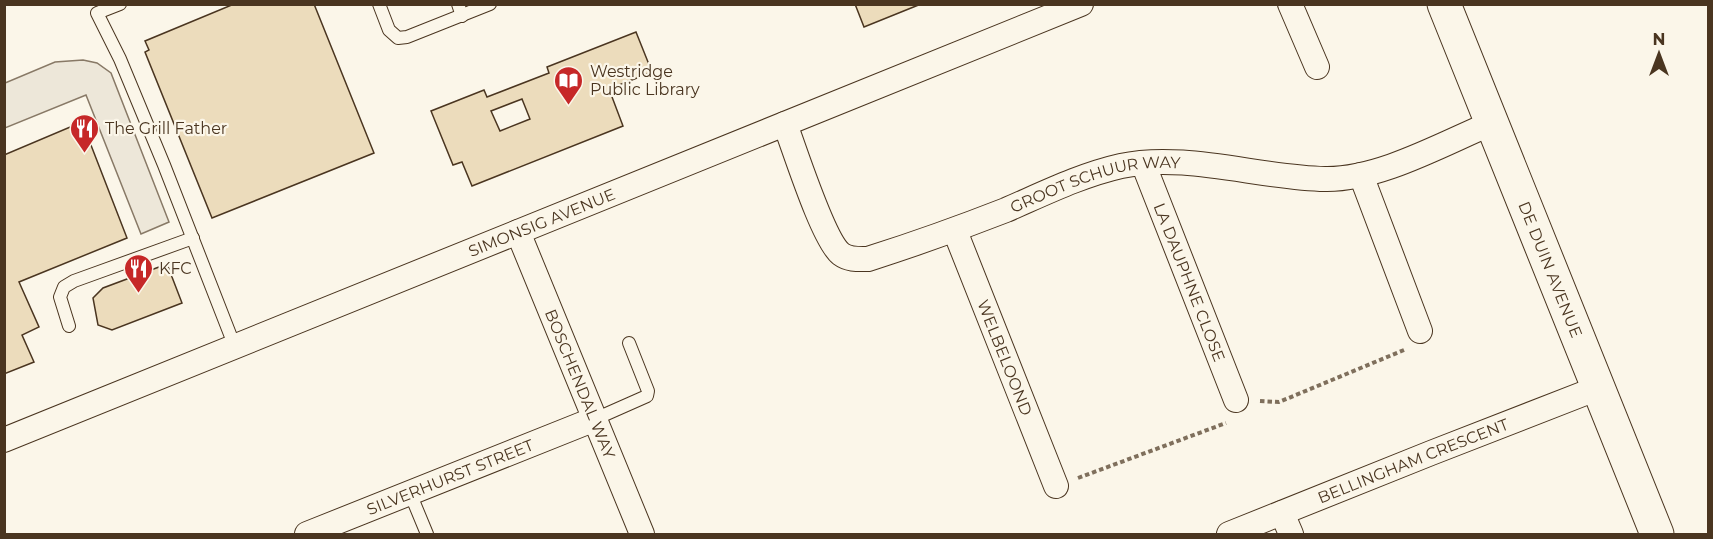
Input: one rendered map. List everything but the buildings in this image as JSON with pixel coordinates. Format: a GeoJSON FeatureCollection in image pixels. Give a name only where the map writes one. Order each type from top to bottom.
{"type":"FeatureCollection","features":[{"type":"Feature","properties":{"kind":"street","name":"SIMONSIG AVENUE"},"geometry":{"type":"LineString","coordinates":[[4,440],[1081,4]]}},
{"type":"Feature","properties":{"kind":"street"},"geometry":{"type":"LineString","coordinates":[[1290,4],[1317,67]]}},
{"type":"Feature","properties":{"kind":"street","name":"DE DUIN AVENUE"},"geometry":{"type":"LineString","coordinates":[[1444,4],[1657,534]]}},
{"type":"Feature","properties":{"kind":"street","name":"GROOT SCHUUR WAY"},"geometry":{"type":"LineString","coordinates":[[786,124],[827,237],[841,254],[853,259],[868,259],[954,231],[1082,178],[1120,166],[1166,162],[1326,179],[1361,175],[1381,170],[1492,123]]}},
{"type":"Feature","properties":{"kind":"street","name":"LA DAUPHNE CLOSE"},"geometry":{"type":"LineString","coordinates":[[1143,163],[1236,400]]}},
{"type":"Feature","properties":{"kind":"street"},"geometry":{"type":"LineString","coordinates":[[1361,175],[1420,331]]}},
{"type":"Feature","properties":{"kind":"street","name":"WELBELOOND"},"geometry":{"type":"LineString","coordinates":[[954,231],[1056,486]]}},
{"type":"Feature","properties":{"kind":"street","name":"BOSCHENDAL WAY"},"geometry":{"type":"LineString","coordinates":[[518,232],[642,534]]}},
{"type":"Feature","properties":{"kind":"street","name":"BELLINGHAM CRESCENT"},"geometry":{"type":"LineString","coordinates":[[1229,534],[1287,524],[1499,426],[1598,388]]}},
{"type":"Feature","properties":{"kind":"street","name":"SILVERHURST STREET"},"geometry":{"type":"LineString","coordinates":[[308,534],[595,419]]}},
{"type":"Feature","properties":{"kind":"lane"},"geometry":{"type":"LineString","coordinates":[[120,4],[97,13],[120,59],[235,347]]}},
{"type":"Feature","properties":{"kind":"lane"},"geometry":{"type":"LineString","coordinates":[[379,4],[389,30],[398,38],[407,37],[460,10],[490,4]]}},
{"type":"Feature","properties":{"kind":"lane"},"geometry":{"type":"LineString","coordinates":[[69,326],[60,297],[64,287],[74,281],[193,238]]}},
{"type":"Feature","properties":{"kind":"lane"},"geometry":{"type":"LineString","coordinates":[[595,419],[647,396],[648,391],[629,343]]}},
{"type":"Feature","properties":{"kind":"lane"},"geometry":{"type":"LineString","coordinates":[[410,493],[427,534]]}},
{"type":"Feature","properties":{"kind":"path"},"geometry":{"type":"LineString","coordinates":[[1056,486],[1226,422],[1236,400],[1280,402],[1408,349],[1420,331]]}},
{"type":"Feature","properties":{"kind":"shaded area"},"geometry":{"type":"Polygon","coordinates":[[[83,60],[97,63],[111,73],[169,222],[141,234],[86,95],[5,128],[5,83],[55,62],[83,60]]]}},
{"type":"Feature","properties":{"kind":"place","name":"Westridge Public Library"},"geometry":{"type":"Point","coordinates":[569,106]}},
{"type":"Feature","properties":{"kind":"place","name":"The Grill Father"},"geometry":{"type":"Point","coordinates":[84,154]}},
{"type":"Feature","properties":{"kind":"place","name":"KFC"},"geometry":{"type":"Point","coordinates":[138,294]}}]}
